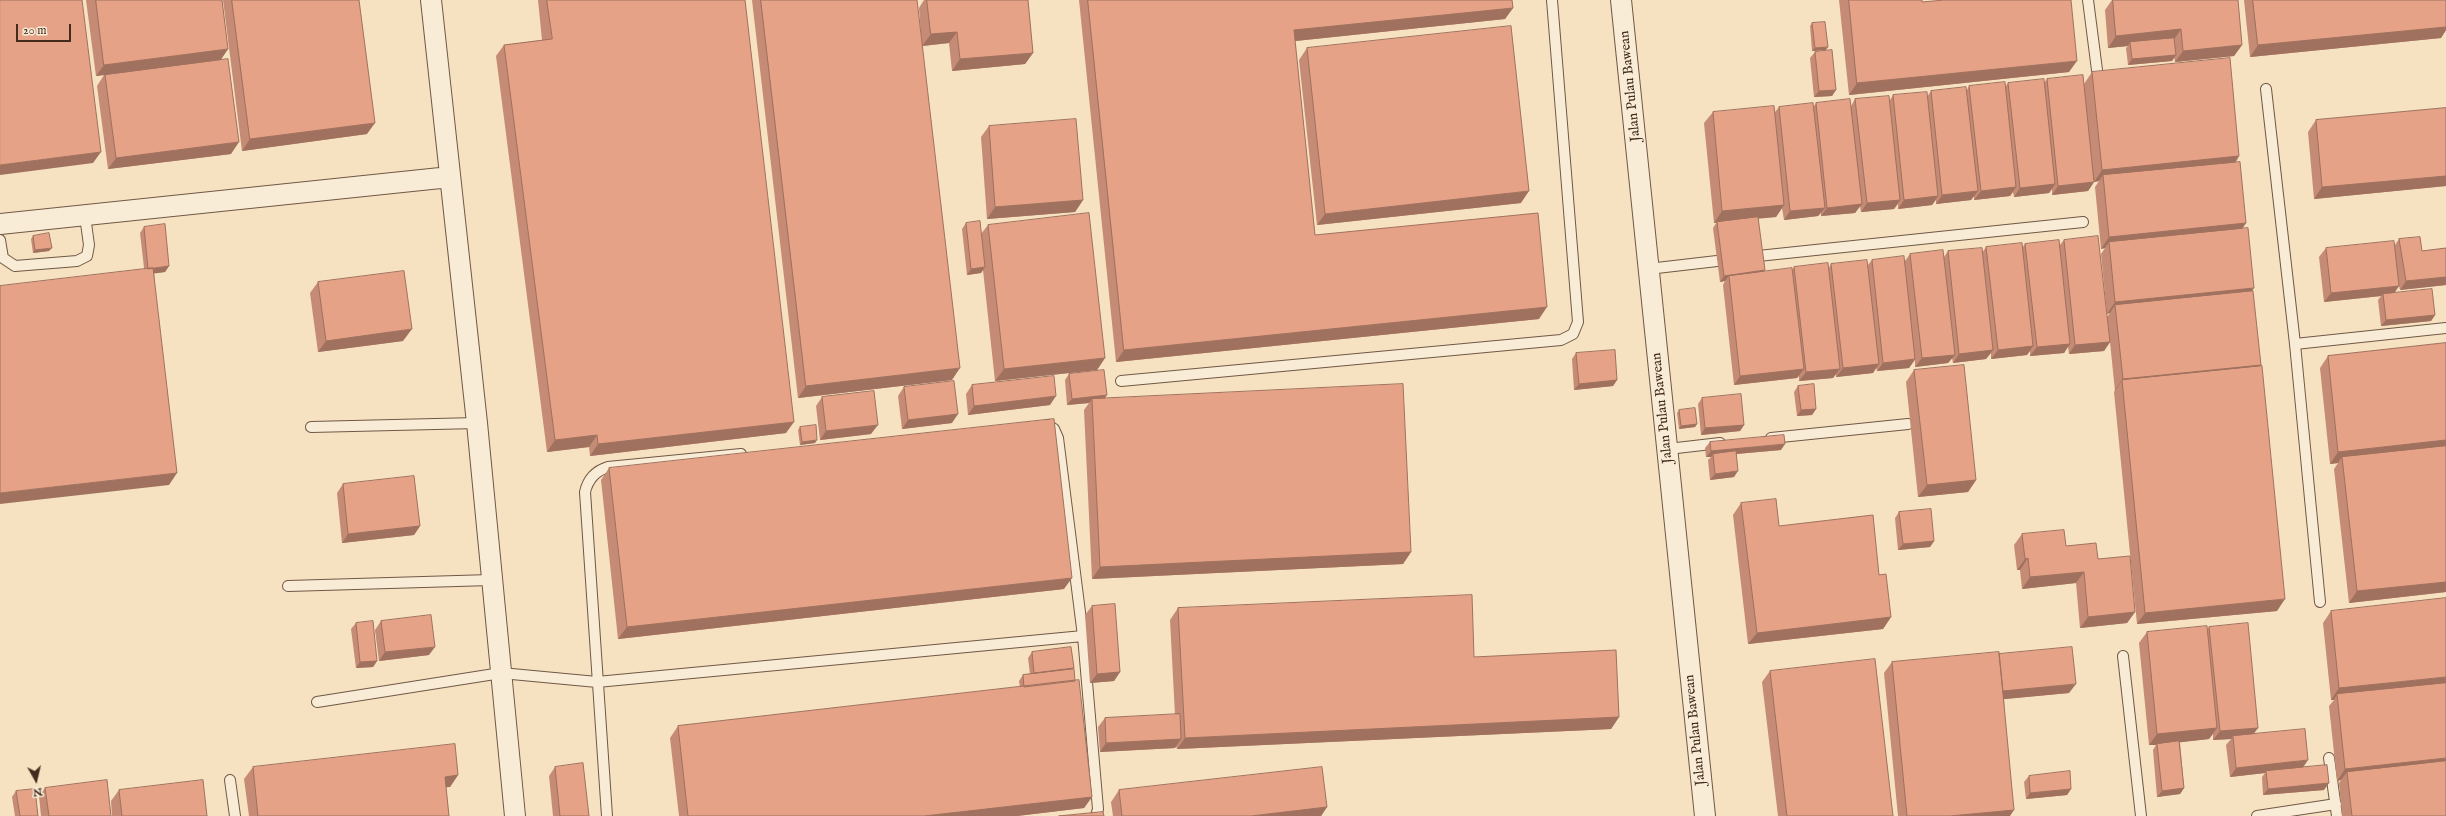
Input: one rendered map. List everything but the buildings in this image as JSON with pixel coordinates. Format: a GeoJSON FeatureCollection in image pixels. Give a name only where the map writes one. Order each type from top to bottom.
{"type":"FeatureCollection","features":[{"type":"Feature","properties":{"kind":"street"},"geometry":{"type":"LineString","coordinates":[[431,0],[477,423],[515,816]]}},
{"type":"Feature","properties":{"kind":"street","name":"Jalan Pulau Bawean"},"geometry":{"type":"LineString","coordinates":[[1621,0],[1636,128],[1648,269],[1668,449],[1705,816]]}},
{"type":"Feature","properties":{"kind":"street"},"geometry":{"type":"LineString","coordinates":[[0,224],[450,178]]}},
{"type":"Feature","properties":{"kind":"lane"},"geometry":{"type":"LineString","coordinates":[[1121,381],[1561,340],[1573,334],[1578,322],[1552,0]]}},
{"type":"Feature","properties":{"kind":"lane"},"geometry":{"type":"LineString","coordinates":[[2088,0],[2097,70]]}},
{"type":"Feature","properties":{"kind":"lane"},"geometry":{"type":"LineString","coordinates":[[2266,89],[2295,344],[2320,602]]}},
{"type":"Feature","properties":{"kind":"lane"},"geometry":{"type":"LineString","coordinates":[[0,240],[3,258],[15,266],[77,261],[87,256],[89,251],[85,216]]}},
{"type":"Feature","properties":{"kind":"lane"},"geometry":{"type":"LineString","coordinates":[[1758,256],[2083,222]]}},
{"type":"Feature","properties":{"kind":"lane"},"geometry":{"type":"LineString","coordinates":[[1648,269],[1717,260]]}},
{"type":"Feature","properties":{"kind":"lane"},"geometry":{"type":"LineString","coordinates":[[2295,344],[2446,328]]}},
{"type":"Feature","properties":{"kind":"lane"},"geometry":{"type":"LineString","coordinates":[[311,427],[477,423]]}},
{"type":"Feature","properties":{"kind":"lane"},"geometry":{"type":"LineString","coordinates":[[1761,439],[1908,424]]}},
{"type":"Feature","properties":{"kind":"lane"},"geometry":{"type":"LineString","coordinates":[[1034,425],[1052,427],[1058,438],[1083,636],[1098,810],[1096,816]]}},
{"type":"Feature","properties":{"kind":"lane"},"geometry":{"type":"LineString","coordinates":[[1668,449],[1730,442]]}},
{"type":"Feature","properties":{"kind":"lane"},"geometry":{"type":"LineString","coordinates":[[607,816],[585,492],[588,483],[600,470],[608,467],[750,453]]}},
{"type":"Feature","properties":{"kind":"lane"},"geometry":{"type":"LineString","coordinates":[[288,586],[491,580]]}},
{"type":"Feature","properties":{"kind":"lane"},"geometry":{"type":"LineString","coordinates":[[316,702],[501,673],[597,682],[1083,636]]}},
{"type":"Feature","properties":{"kind":"lane"},"geometry":{"type":"LineString","coordinates":[[2123,656],[2141,816]]}},
{"type":"Feature","properties":{"kind":"lane"},"geometry":{"type":"LineString","coordinates":[[2329,758],[2337,816]]}},
{"type":"Feature","properties":{"kind":"lane"},"geometry":{"type":"LineString","coordinates":[[230,780],[235,816]]}},
{"type":"Feature","properties":{"kind":"lane"},"geometry":{"type":"LineString","coordinates":[[2257,816],[2336,804]]}}]}
